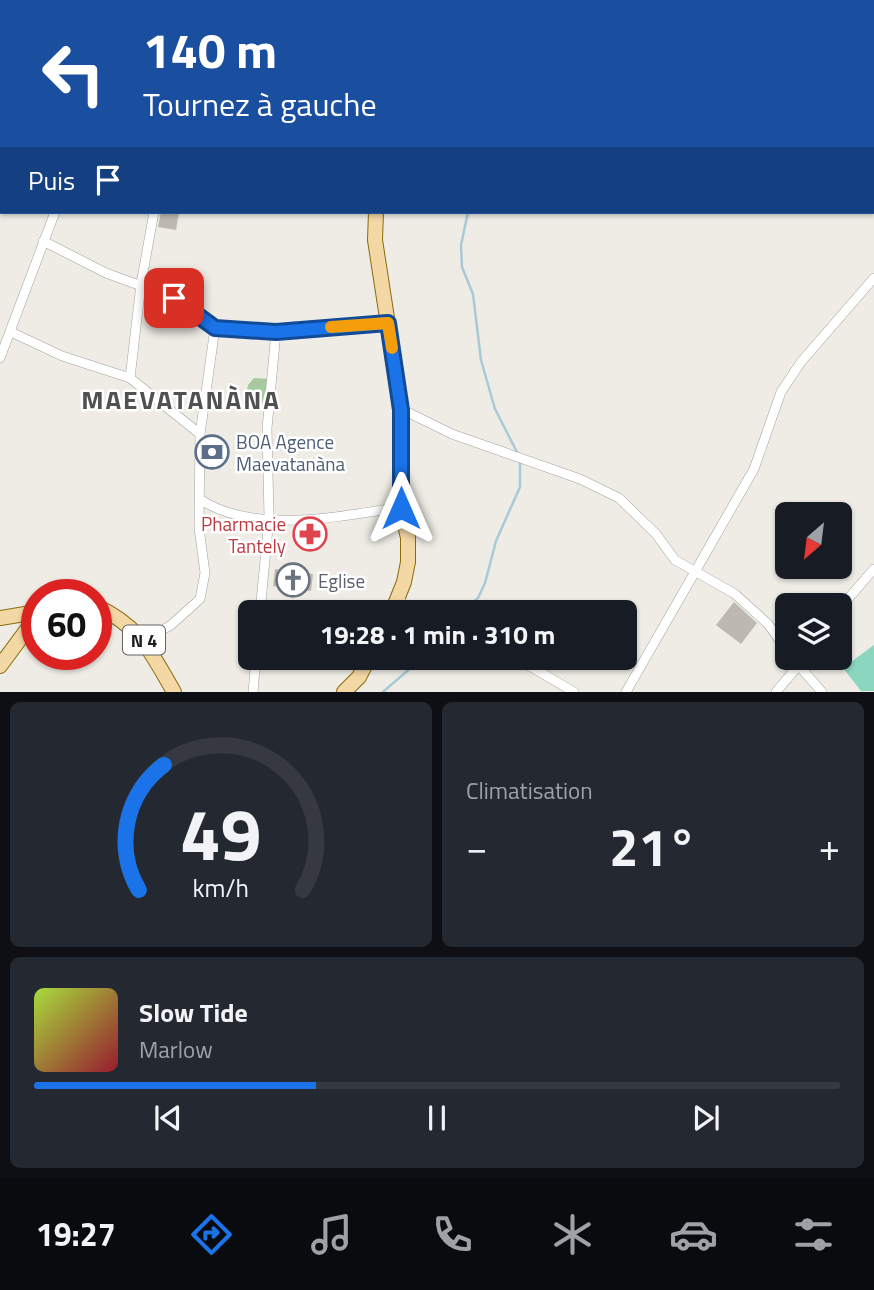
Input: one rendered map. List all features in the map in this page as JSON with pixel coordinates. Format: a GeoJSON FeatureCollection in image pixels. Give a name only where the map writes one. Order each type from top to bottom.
{"type":"FeatureCollection","features":[{"type":"Feature","properties":{"kind":"main road"},"geometry":{"type":"LineString","coordinates":[[376,214],[375,240],[401,410],[401,508],[408,538],[408,562],[396,600]]}},
{"type":"Feature","properties":{"kind":"main road","name":"N 4"},"geometry":{"type":"LineString","coordinates":[[112,614],[125,621],[144,641],[174,691]]}},
{"type":"Feature","properties":{"kind":"main road"},"geometry":{"type":"LineString","coordinates":[[0,618],[21,616]]}},
{"type":"Feature","properties":{"kind":"main road"},"geometry":{"type":"LineString","coordinates":[[0,666],[21,636]]}},
{"type":"Feature","properties":{"kind":"main road"},"geometry":{"type":"LineString","coordinates":[[344,691],[363,670]]}},
{"type":"Feature","properties":{"kind":"street"},"geometry":{"type":"LineString","coordinates":[[0,358],[54,214]]}},
{"type":"Feature","properties":{"kind":"street"},"geometry":{"type":"LineString","coordinates":[[130,378],[141,284],[154,214]]}},
{"type":"Feature","properties":{"kind":"street"},"geometry":{"type":"LineString","coordinates":[[43,241],[106,273],[174,298],[215,328],[276,332],[388,323]]}},
{"type":"Feature","properties":{"kind":"street"},"geometry":{"type":"LineString","coordinates":[[626,691],[754,469],[781,392],[801,362],[874,278]]}},
{"type":"Feature","properties":{"kind":"street"},"geometry":{"type":"LineString","coordinates":[[144,641],[171,625],[200,599],[205,573],[198,478],[200,434],[215,328]]}},
{"type":"Feature","properties":{"kind":"street"},"geometry":{"type":"LineString","coordinates":[[11,332],[62,356],[130,378],[200,434]]}},
{"type":"Feature","properties":{"kind":"street"},"geometry":{"type":"LineString","coordinates":[[262,600],[269,518],[267,428],[276,332]]}},
{"type":"Feature","properties":{"kind":"street"},"geometry":{"type":"LineString","coordinates":[[401,410],[452,434],[580,479],[619,498],[656,534],[675,560],[735,594],[775,634]]}},
{"type":"Feature","properties":{"kind":"street"},"geometry":{"type":"LineString","coordinates":[[201,500],[214,509],[292,521],[401,508]]}},
{"type":"Feature","properties":{"kind":"street"},"geometry":{"type":"LineString","coordinates":[[852,594],[874,569]]}},
{"type":"Feature","properties":{"kind":"street"},"geometry":{"type":"LineString","coordinates":[[253,691],[255,670]]}},
{"type":"Feature","properties":{"kind":"street"},"geometry":{"type":"LineString","coordinates":[[537,670],[574,691]]}},
{"type":"Feature","properties":{"kind":"street"},"geometry":{"type":"LineString","coordinates":[[776,691],[787,670]]}},
{"type":"Feature","properties":{"kind":"street"},"geometry":{"type":"LineString","coordinates":[[803,670],[822,691]]}},
{"type":"Feature","properties":{"kind":"green space"},"geometry":{"type":"Polygon","coordinates":[[[254,378],[271,379],[267,407],[244,406],[248,385],[254,378]]]}},
{"type":"Feature","properties":{"kind":"green space"},"geometry":{"type":"Polygon","coordinates":[[[874,645],[874,691],[861,691],[845,670],[852,670],[852,661],[874,645]]]}},
{"type":"Feature","properties":{"kind":"building"},"geometry":{"type":"Polygon","coordinates":[[[161,214],[179,214],[176,230],[158,227],[161,214]]]}},
{"type":"Feature","properties":{"kind":"building","name":"Eglise"},"geometry":{"type":"Polygon","coordinates":[[[275,569],[313,574],[311,591],[273,586],[275,569]]]}},
{"type":"Feature","properties":{"kind":"building"},"geometry":{"type":"Polygon","coordinates":[[[734,602],[757,623],[741,644],[716,625],[734,602]]]}},
{"type":"Feature","properties":{"kind":"waterway"},"geometry":{"type":"LineString","coordinates":[[468,214],[461,245],[462,267],[473,294],[481,360],[495,409],[519,456]]}},
{"type":"Feature","properties":{"kind":"waterway"},"geometry":{"type":"LineString","coordinates":[[476,600],[485,583],[496,541],[520,487],[520,462]]}},
{"type":"Feature","properties":{"kind":"waterway"},"geometry":{"type":"LineString","coordinates":[[383,692],[408,670]]}},
{"type":"Feature","properties":{"kind":"slow traffic"},"geometry":{"type":"LineString","coordinates":[[331,327],[388,323],[392,348]]}},
{"type":"Feature","properties":{"kind":"place","name":"BOA Agence Maevatanàna"},"geometry":{"type":"Point","coordinates":[212,452]}},
{"type":"Feature","properties":{"kind":"place","name":"Pharmacie Tantely"},"geometry":{"type":"Point","coordinates":[310,534]}},
{"type":"Feature","properties":{"kind":"place","name":"Eglise"},"geometry":{"type":"Point","coordinates":[293,580]}},
{"type":"Feature","properties":{"kind":"district","name":"MAEVATANÀNA"},"geometry":{"type":"Point","coordinates":[181,399]}},
{"type":"Feature","properties":{"kind":"route"},"geometry":{"type":"LineString","coordinates":[[174,298],[215,328],[276,332],[388,323],[401,410],[401,508]]}}]}
